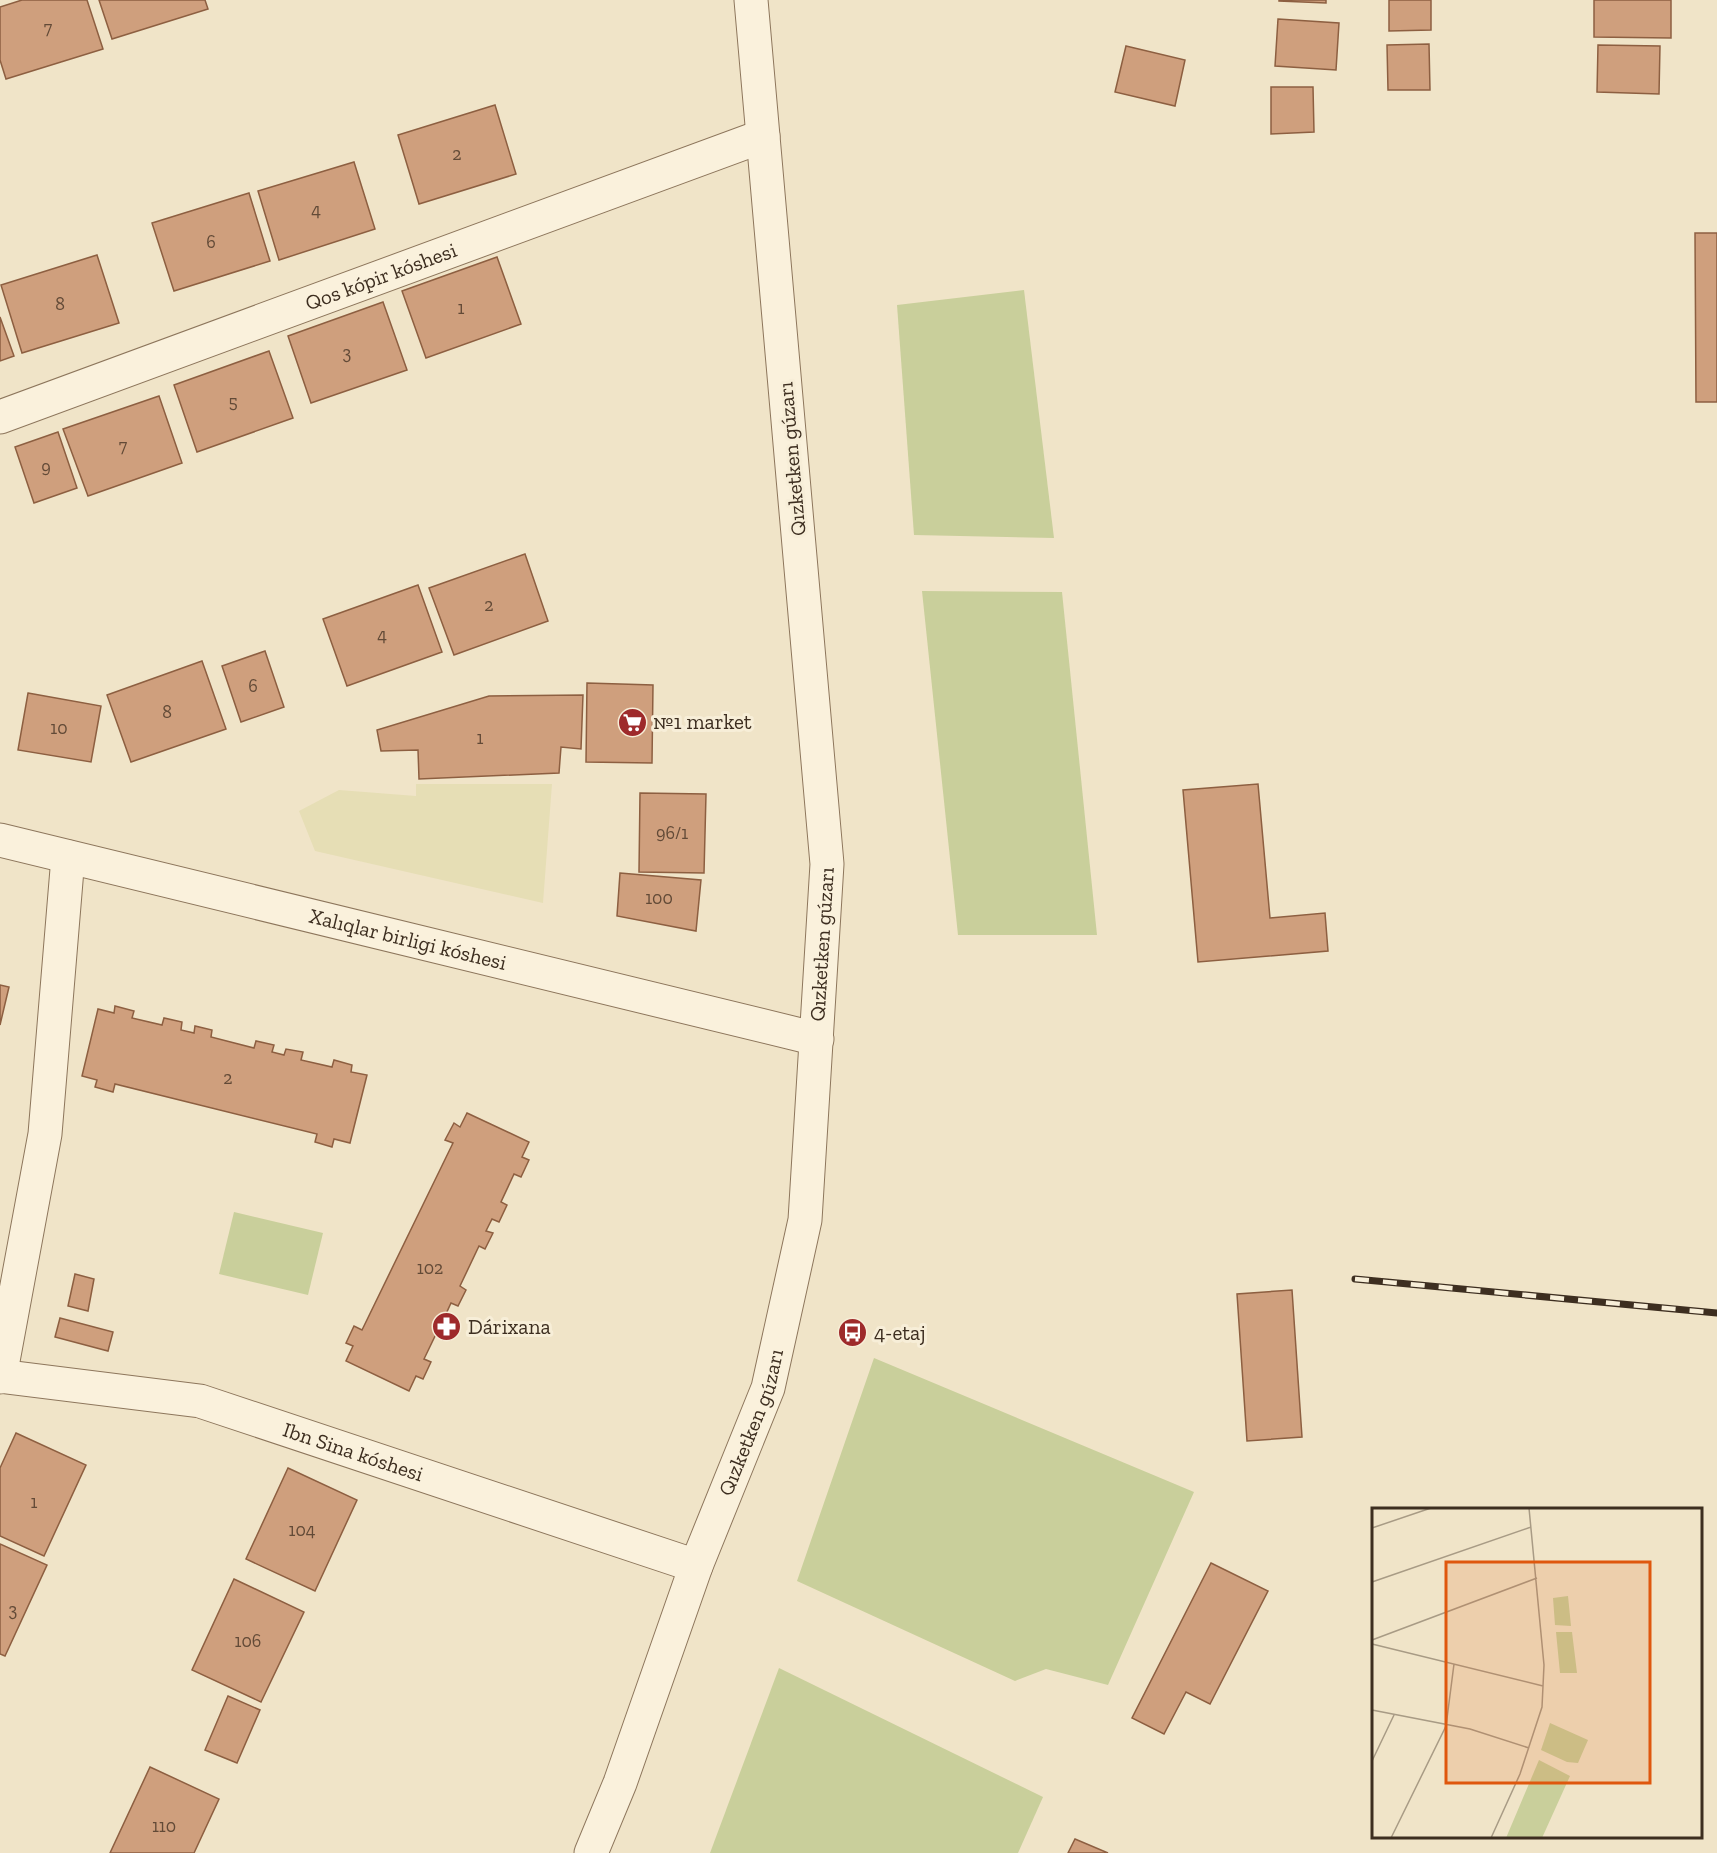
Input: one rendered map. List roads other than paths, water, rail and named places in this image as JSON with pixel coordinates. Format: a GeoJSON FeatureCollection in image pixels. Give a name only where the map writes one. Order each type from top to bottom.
{"type":"FeatureCollection","features":[{"type":"Feature","properties":{"kind":"street","name":"Qızketken gúzarı"},"geometry":{"type":"LineString","coordinates":[[591,1853],[620,1783],[696,1566],[768,1388],[805,1220],[818,1039],[827,864],[751,0]]}},
{"type":"Feature","properties":{"kind":"street","name":"Qos kópir kóshesi"},"geometry":{"type":"LineString","coordinates":[[0,417],[763,136]]}},
{"type":"Feature","properties":{"kind":"street","name":"Xalıqlar birligi kóshesi"},"geometry":{"type":"LineString","coordinates":[[0,840],[818,1039]]}},
{"type":"Feature","properties":{"kind":"street"},"geometry":{"type":"LineString","coordinates":[[0,1376],[45,1134],[68,857]]}},
{"type":"Feature","properties":{"kind":"street","name":"Ibn Sina kóshesi"},"geometry":{"type":"LineString","coordinates":[[0,1376],[200,1401],[696,1566]]}},
{"type":"Feature","properties":{"kind":"railway"},"geometry":{"type":"LineString","coordinates":[[1355,1279],[1717,1313]]}},
{"type":"Feature","properties":{"kind":"place","name":"№1 market"},"geometry":{"type":"Point","coordinates":[632,722]}},
{"type":"Feature","properties":{"kind":"place","name":"Dárixana"},"geometry":{"type":"Point","coordinates":[447,1327]}},
{"type":"Feature","properties":{"kind":"place","name":"4-etaj"},"geometry":{"type":"Point","coordinates":[853,1333]}}]}
